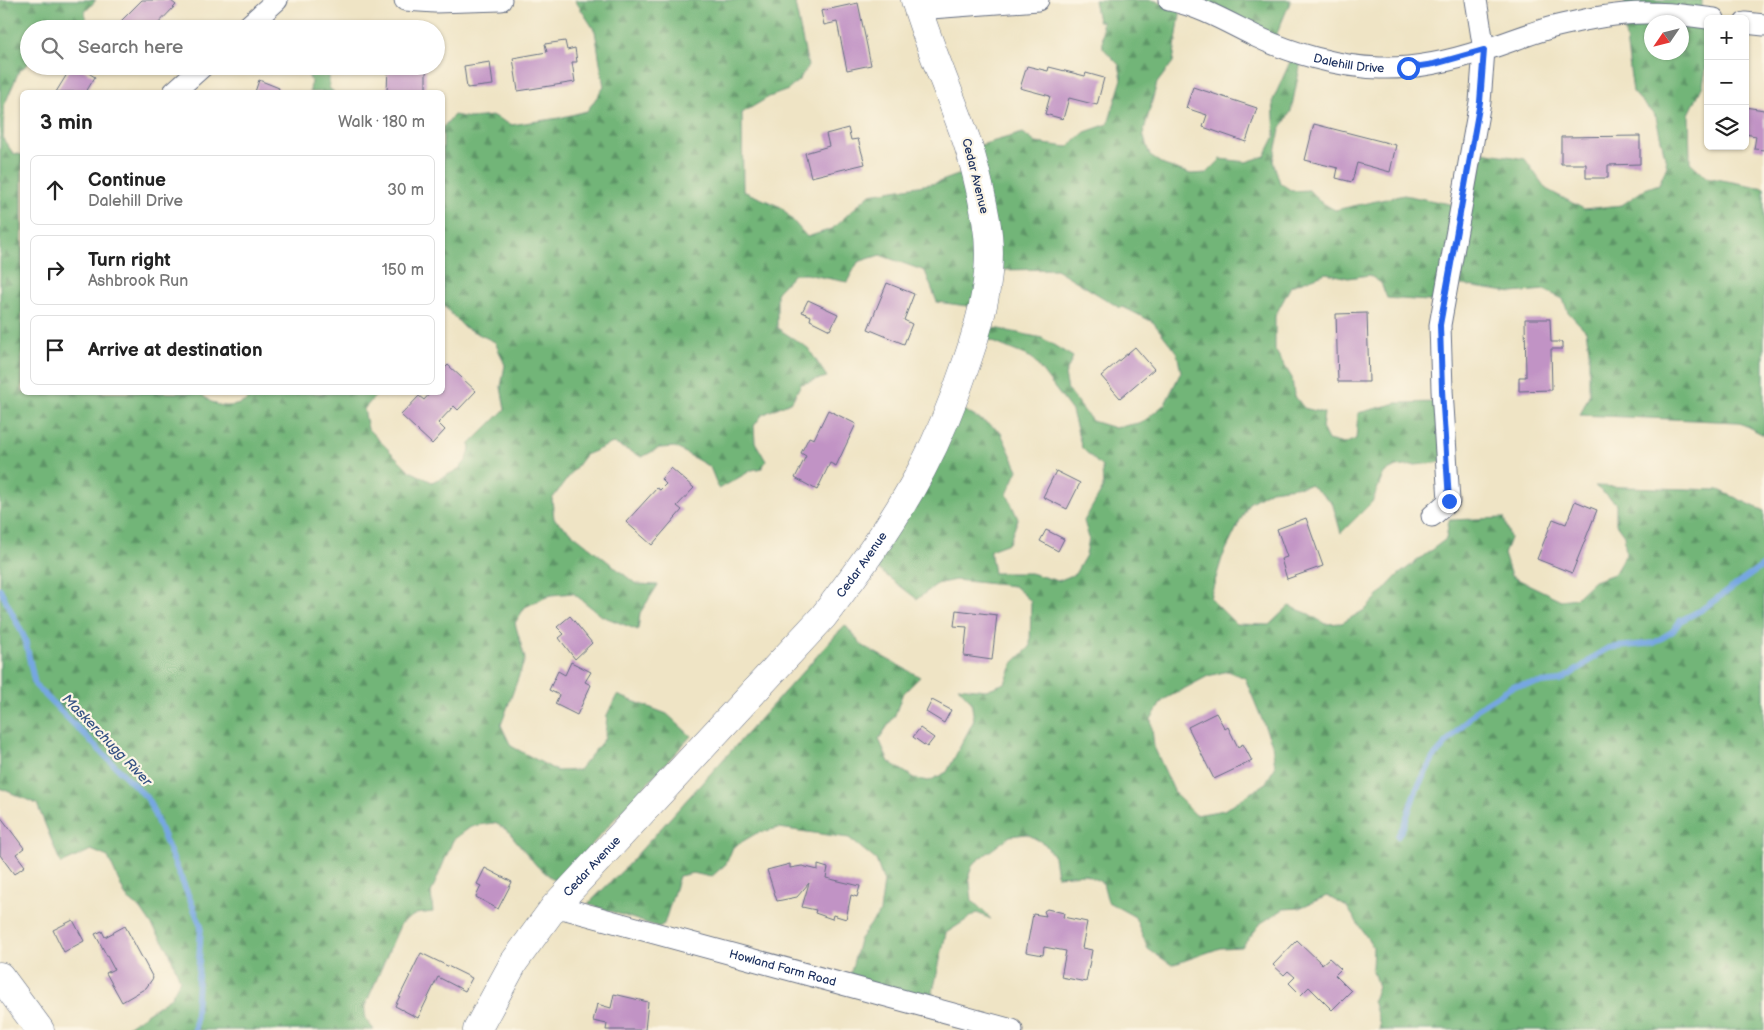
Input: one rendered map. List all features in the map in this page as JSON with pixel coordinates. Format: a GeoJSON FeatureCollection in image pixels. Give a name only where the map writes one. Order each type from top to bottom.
{"type":"FeatureCollection","features":[{"type":"Feature","properties":{"kind":"street"},"geometry":{"type":"LineString","coordinates":[[255,20],[277,0]]}},
{"type":"Feature","properties":{"kind":"street"},"geometry":{"type":"LineString","coordinates":[[405,0],[435,2],[501,0]]}},
{"type":"Feature","properties":{"kind":"street"},"geometry":{"type":"LineString","coordinates":[[917,4],[1038,0]]}},
{"type":"Feature","properties":{"kind":"street","name":"Dalehill Drive"},"geometry":{"type":"LineString","coordinates":[[1169,0],[1185,4],[1222,19],[1254,35],[1298,53],[1350,65],[1379,68],[1408,68],[1434,64],[1551,28],[1617,15],[1648,13],[1704,18]]}},
{"type":"Feature","properties":{"kind":"street"},"geometry":{"type":"LineString","coordinates":[[1432,516],[1449,501],[1440,325],[1480,102],[1484,50],[1476,0]]}},
{"type":"Feature","properties":{"kind":"street","name":"Cedar Avenue"},"geometry":{"type":"LineString","coordinates":[[478,1030],[514,962],[555,906],[823,617],[856,574],[922,470],[952,406],[975,339],[984,304],[990,263],[986,222],[977,177],[917,4]]}},
{"type":"Feature","properties":{"kind":"street"},"geometry":{"type":"LineString","coordinates":[[1749,23],[1764,25]]}},
{"type":"Feature","properties":{"kind":"street"},"geometry":{"type":"LineString","coordinates":[[176,90],[193,75]]}},
{"type":"Feature","properties":{"kind":"street","name":"Howland Farm Road"},"geometry":{"type":"LineString","coordinates":[[555,906],[1012,1030]]}},
{"type":"Feature","properties":{"kind":"street"},"geometry":{"type":"LineString","coordinates":[[0,976],[40,1030]]}},
{"type":"Feature","properties":{"kind":"green space"},"geometry":{"type":"Polygon","coordinates":[[[0,0],[96,0],[85,12],[86,20],[20,20],[20,70],[4,106],[3,139],[13,153],[20,155],[20,395],[203,395],[215,404],[232,406],[244,402],[253,395],[376,395],[364,409],[368,429],[410,471],[432,482],[453,472],[463,464],[467,459],[470,444],[505,409],[501,387],[505,365],[495,342],[464,327],[445,307],[445,125],[454,115],[470,118],[494,116],[511,125],[559,118],[587,111],[604,87],[595,31],[575,0],[797,0],[795,4],[808,66],[799,80],[788,90],[769,97],[742,113],[743,191],[781,207],[807,237],[832,229],[870,194],[936,183],[980,167],[977,146],[1023,133],[1036,143],[1068,147],[1085,132],[1108,124],[1122,79],[1119,65],[1103,48],[1102,21],[1098,21],[1094,0],[1151,0],[1181,7],[1173,62],[1157,83],[1143,134],[1150,156],[1164,165],[1191,174],[1207,173],[1221,159],[1246,162],[1265,156],[1275,136],[1273,100],[1293,55],[1302,57],[1291,111],[1280,130],[1273,161],[1280,183],[1292,191],[1309,190],[1319,201],[1335,210],[1404,195],[1460,206],[1477,151],[1525,159],[1546,189],[1584,209],[1622,205],[1645,189],[1659,184],[1667,166],[1656,117],[1633,92],[1623,17],[1625,0],[1702,0],[1702,15],[1704,16],[1704,79],[1689,114],[1690,162],[1706,177],[1764,188],[1764,435],[1738,422],[1580,415],[1589,395],[1589,349],[1586,331],[1568,312],[1563,299],[1544,290],[1512,293],[1449,283],[1442,302],[1387,298],[1381,283],[1369,275],[1348,278],[1326,273],[1291,286],[1275,316],[1275,350],[1292,378],[1294,395],[1304,408],[1324,413],[1322,428],[1328,440],[1344,444],[1356,439],[1358,413],[1397,403],[1438,402],[1444,462],[1396,467],[1384,473],[1372,502],[1341,533],[1332,502],[1310,485],[1271,490],[1249,503],[1222,558],[1210,598],[1236,624],[1269,625],[1289,606],[1309,614],[1325,624],[1342,623],[1366,609],[1398,575],[1446,539],[1449,520],[1504,518],[1510,538],[1504,554],[1511,576],[1561,600],[1576,598],[1594,581],[1614,574],[1626,554],[1624,535],[1616,524],[1616,503],[1595,486],[1719,490],[1764,511],[1764,1030],[1379,1030],[1380,1025],[1373,1000],[1378,987],[1372,968],[1373,947],[1347,907],[1327,896],[1299,908],[1284,909],[1261,923],[1242,947],[1220,948],[1172,965],[1148,949],[1135,917],[1108,902],[1103,883],[1084,874],[1057,876],[1054,857],[1045,844],[1027,834],[1010,836],[973,864],[969,875],[972,900],[991,919],[977,913],[946,933],[931,1001],[849,980],[859,940],[880,912],[884,882],[876,860],[849,838],[779,828],[757,833],[733,847],[726,864],[711,877],[693,873],[679,876],[664,924],[659,927],[588,904],[624,869],[845,625],[863,646],[920,677],[902,695],[895,715],[879,739],[889,762],[916,779],[929,781],[947,772],[974,720],[971,701],[958,687],[986,690],[1005,683],[1013,663],[1030,647],[1031,601],[1014,586],[955,580],[937,584],[917,599],[870,563],[957,410],[965,411],[1000,431],[1018,470],[1007,494],[1018,519],[1009,543],[990,550],[994,573],[1030,573],[1058,581],[1075,574],[1086,555],[1089,538],[1084,521],[1103,488],[1102,467],[1082,448],[1072,411],[1032,358],[986,339],[985,330],[994,328],[1042,338],[1073,357],[1065,375],[1068,390],[1092,421],[1115,428],[1143,422],[1165,404],[1181,372],[1177,353],[1153,322],[1123,307],[1120,308],[1056,269],[1001,270],[990,309],[937,302],[925,271],[880,255],[858,262],[847,282],[806,274],[794,274],[777,292],[777,328],[808,348],[827,377],[801,384],[792,401],[762,415],[754,426],[755,442],[766,461],[762,468],[752,470],[719,489],[710,467],[675,447],[659,448],[642,457],[613,443],[585,455],[552,499],[554,519],[636,584],[658,585],[640,613],[638,630],[602,616],[573,593],[551,595],[525,607],[515,623],[525,659],[501,725],[511,746],[557,771],[579,770],[605,738],[607,715],[617,695],[667,714],[691,736],[558,883],[537,866],[508,831],[497,824],[472,826],[453,840],[431,893],[433,912],[416,914],[401,923],[365,1006],[365,1018],[374,1030],[123,1030],[171,997],[180,980],[168,949],[141,909],[126,897],[108,857],[91,850],[61,864],[37,804],[0,788],[0,0]],[[1228,671],[1208,676],[1163,700],[1151,719],[1154,747],[1176,795],[1196,815],[1224,810],[1265,784],[1275,767],[1272,744],[1245,678],[1228,671]]]}},
{"type":"Feature","properties":{"kind":"green space"},"geometry":{"type":"Polygon","coordinates":[[[1191,0],[1291,0],[1273,43],[1191,0]]]}},
{"type":"Feature","properties":{"kind":"green space"},"geometry":{"type":"Polygon","coordinates":[[[308,75],[329,75],[329,88],[332,90],[310,90],[311,81],[308,75]]]}},
{"type":"Feature","properties":{"kind":"building"},"geometry":{"type":"Polygon","coordinates":[[[142,0],[170,0],[176,5],[162,20],[122,20],[142,0]]]}},
{"type":"Feature","properties":{"kind":"building"},"geometry":{"type":"Polygon","coordinates":[[[858,3],[871,65],[847,70],[837,22],[824,25],[821,11],[858,3]]]}},
{"type":"Feature","properties":{"kind":"building"},"geometry":{"type":"Polygon","coordinates":[[[565,41],[567,50],[575,48],[577,62],[572,62],[575,82],[518,91],[513,58],[547,52],[545,44],[565,41]]]}},
{"type":"Feature","properties":{"kind":"building"},"geometry":{"type":"Polygon","coordinates":[[[490,62],[493,85],[467,88],[464,66],[490,62]]]}},
{"type":"Feature","properties":{"kind":"building"},"geometry":{"type":"Polygon","coordinates":[[[1027,66],[1048,71],[1049,67],[1085,76],[1086,73],[1104,78],[1097,105],[1069,98],[1063,119],[1045,114],[1050,96],[1020,88],[1027,66]]]}},
{"type":"Feature","properties":{"kind":"building"},"geometry":{"type":"Polygon","coordinates":[[[66,75],[92,75],[95,77],[87,90],[57,90],[66,75]]]}},
{"type":"Feature","properties":{"kind":"building"},"geometry":{"type":"Polygon","coordinates":[[[388,75],[426,75],[426,90],[387,90],[388,75]]]}},
{"type":"Feature","properties":{"kind":"building"},"geometry":{"type":"Polygon","coordinates":[[[259,80],[279,88],[278,90],[256,90],[259,80]]]}},
{"type":"Feature","properties":{"kind":"building"},"geometry":{"type":"Polygon","coordinates":[[[1193,87],[1257,108],[1246,142],[1203,127],[1207,115],[1186,108],[1193,87]]]}},
{"type":"Feature","properties":{"kind":"building"},"geometry":{"type":"Polygon","coordinates":[[[1749,108],[1764,110],[1764,150],[1754,149],[1756,136],[1749,135],[1749,108]]]}},
{"type":"Feature","properties":{"kind":"building"},"geometry":{"type":"Polygon","coordinates":[[[1314,124],[1396,145],[1390,172],[1357,163],[1352,182],[1336,178],[1338,168],[1305,160],[1314,124]]]}},
{"type":"Feature","properties":{"kind":"building"},"geometry":{"type":"Polygon","coordinates":[[[848,128],[851,140],[858,139],[865,164],[811,177],[805,153],[829,146],[826,134],[848,128]]]}},
{"type":"Feature","properties":{"kind":"building"},"geometry":{"type":"Polygon","coordinates":[[[1640,136],[1640,164],[1608,165],[1608,178],[1586,178],[1586,164],[1561,164],[1561,137],[1640,136]]]}},
{"type":"Feature","properties":{"kind":"building"},"geometry":{"type":"Polygon","coordinates":[[[887,283],[914,294],[904,320],[912,324],[904,344],[868,329],[887,283]]]}},
{"type":"Feature","properties":{"kind":"building"},"geometry":{"type":"Polygon","coordinates":[[[808,300],[838,314],[830,330],[810,320],[811,316],[802,312],[808,300]]]}},
{"type":"Feature","properties":{"kind":"building"},"geometry":{"type":"Polygon","coordinates":[[[1367,313],[1369,382],[1338,382],[1336,314],[1367,313]]]}},
{"type":"Feature","properties":{"kind":"building"},"geometry":{"type":"Polygon","coordinates":[[[1525,319],[1550,319],[1551,342],[1562,342],[1562,349],[1551,349],[1552,390],[1519,391],[1519,377],[1526,377],[1525,319]]]}},
{"type":"Feature","properties":{"kind":"building"},"geometry":{"type":"Polygon","coordinates":[[[1135,347],[1154,369],[1120,398],[1101,376],[1135,347]]]}},
{"type":"Feature","properties":{"kind":"building"},"geometry":{"type":"Polygon","coordinates":[[[448,365],[476,391],[458,410],[454,406],[438,423],[445,430],[432,444],[401,415],[419,396],[424,400],[428,395],[445,395],[445,368],[448,365]]]}},
{"type":"Feature","properties":{"kind":"building"},"geometry":{"type":"Polygon","coordinates":[[[828,410],[856,424],[836,466],[830,463],[817,490],[795,478],[806,456],[801,453],[809,437],[814,439],[828,410]]]}},
{"type":"Feature","properties":{"kind":"building"},"geometry":{"type":"Polygon","coordinates":[[[671,468],[694,488],[677,506],[682,510],[652,545],[626,522],[657,488],[660,490],[666,484],[661,479],[671,468]]]}},
{"type":"Feature","properties":{"kind":"building"},"geometry":{"type":"Polygon","coordinates":[[[1056,471],[1080,483],[1067,509],[1043,497],[1056,471]]]}},
{"type":"Feature","properties":{"kind":"building"},"geometry":{"type":"Polygon","coordinates":[[[1575,501],[1597,510],[1572,573],[1537,559],[1553,519],[1566,524],[1575,501]]]}},
{"type":"Feature","properties":{"kind":"building"},"geometry":{"type":"Polygon","coordinates":[[[1306,518],[1323,566],[1287,579],[1281,559],[1287,557],[1277,529],[1306,518]]]}},
{"type":"Feature","properties":{"kind":"building"},"geometry":{"type":"Polygon","coordinates":[[[1046,530],[1064,539],[1058,551],[1040,541],[1046,530]]]}},
{"type":"Feature","properties":{"kind":"building"},"geometry":{"type":"Polygon","coordinates":[[[956,610],[997,615],[992,660],[964,656],[967,627],[954,626],[956,610]]]}},
{"type":"Feature","properties":{"kind":"building"},"geometry":{"type":"Polygon","coordinates":[[[570,616],[592,643],[575,659],[559,638],[564,634],[557,627],[570,616]]]}},
{"type":"Feature","properties":{"kind":"building"},"geometry":{"type":"Polygon","coordinates":[[[571,662],[591,672],[585,682],[591,685],[577,715],[555,704],[559,695],[549,690],[558,671],[565,675],[571,662]]]}},
{"type":"Feature","properties":{"kind":"building"},"geometry":{"type":"Polygon","coordinates":[[[932,700],[951,710],[944,723],[926,712],[932,700]]]}},
{"type":"Feature","properties":{"kind":"building"},"geometry":{"type":"Polygon","coordinates":[[[1216,713],[1225,729],[1228,727],[1238,747],[1243,744],[1252,761],[1214,779],[1188,727],[1216,713]]]}},
{"type":"Feature","properties":{"kind":"building"},"geometry":{"type":"Polygon","coordinates":[[[920,728],[934,738],[927,747],[913,737],[920,728]]]}},
{"type":"Feature","properties":{"kind":"building"},"geometry":{"type":"Polygon","coordinates":[[[0,816],[24,848],[16,854],[25,866],[14,874],[0,855],[0,816]]]}},
{"type":"Feature","properties":{"kind":"building"},"geometry":{"type":"Polygon","coordinates":[[[790,864],[790,868],[802,866],[818,870],[818,865],[828,868],[826,878],[860,886],[857,897],[851,895],[846,919],[833,915],[832,919],[815,913],[816,910],[802,907],[809,883],[797,897],[777,901],[767,870],[790,864]]]}},
{"type":"Feature","properties":{"kind":"building"},"geometry":{"type":"Polygon","coordinates":[[[485,868],[512,882],[498,909],[476,897],[481,886],[477,884],[485,868]]]}},
{"type":"Feature","properties":{"kind":"building"},"geometry":{"type":"Polygon","coordinates":[[[1047,909],[1064,913],[1063,917],[1087,922],[1082,948],[1092,950],[1086,982],[1061,977],[1066,951],[1044,947],[1043,955],[1026,952],[1033,914],[1046,916],[1044,911],[1047,909]]]}},
{"type":"Feature","properties":{"kind":"building"},"geometry":{"type":"Polygon","coordinates":[[[73,920],[84,941],[64,952],[53,930],[73,920]]]}},
{"type":"Feature","properties":{"kind":"building"},"geometry":{"type":"Polygon","coordinates":[[[125,926],[153,978],[146,988],[122,1002],[106,973],[114,969],[95,934],[102,931],[105,937],[125,926]]]}},
{"type":"Feature","properties":{"kind":"building"},"geometry":{"type":"Polygon","coordinates":[[[1297,940],[1322,964],[1329,958],[1341,969],[1335,975],[1351,991],[1332,1010],[1309,987],[1301,995],[1289,983],[1295,977],[1288,971],[1284,975],[1273,965],[1297,940]]]}},
{"type":"Feature","properties":{"kind":"building"},"geometry":{"type":"Polygon","coordinates":[[[421,953],[472,978],[465,991],[438,977],[418,1018],[395,1006],[421,953]]]}},
{"type":"Feature","properties":{"kind":"building"},"geometry":{"type":"Polygon","coordinates":[[[614,994],[648,1002],[645,1030],[606,1030],[607,1024],[593,1021],[597,1004],[611,1008],[614,994]]]}},
{"type":"Feature","properties":{"kind":"waterway"},"geometry":{"type":"LineString","coordinates":[[1398,836],[1404,825],[1416,790],[1433,758],[1478,708],[1513,686],[1560,681],[1608,648],[1654,643],[1673,631],[1680,621],[1701,610],[1764,565]]}},
{"type":"Feature","properties":{"kind":"waterway","name":"Maskerchugg River"},"geometry":{"type":"LineString","coordinates":[[0,589],[25,639],[35,685],[148,799],[201,926],[195,1030]]}},
{"type":"Feature","properties":{"kind":"route"},"geometry":{"type":"LineString","coordinates":[[1408,68],[1460,58],[1484,50],[1480,102],[1440,325],[1440,356],[1449,501]]}}]}
